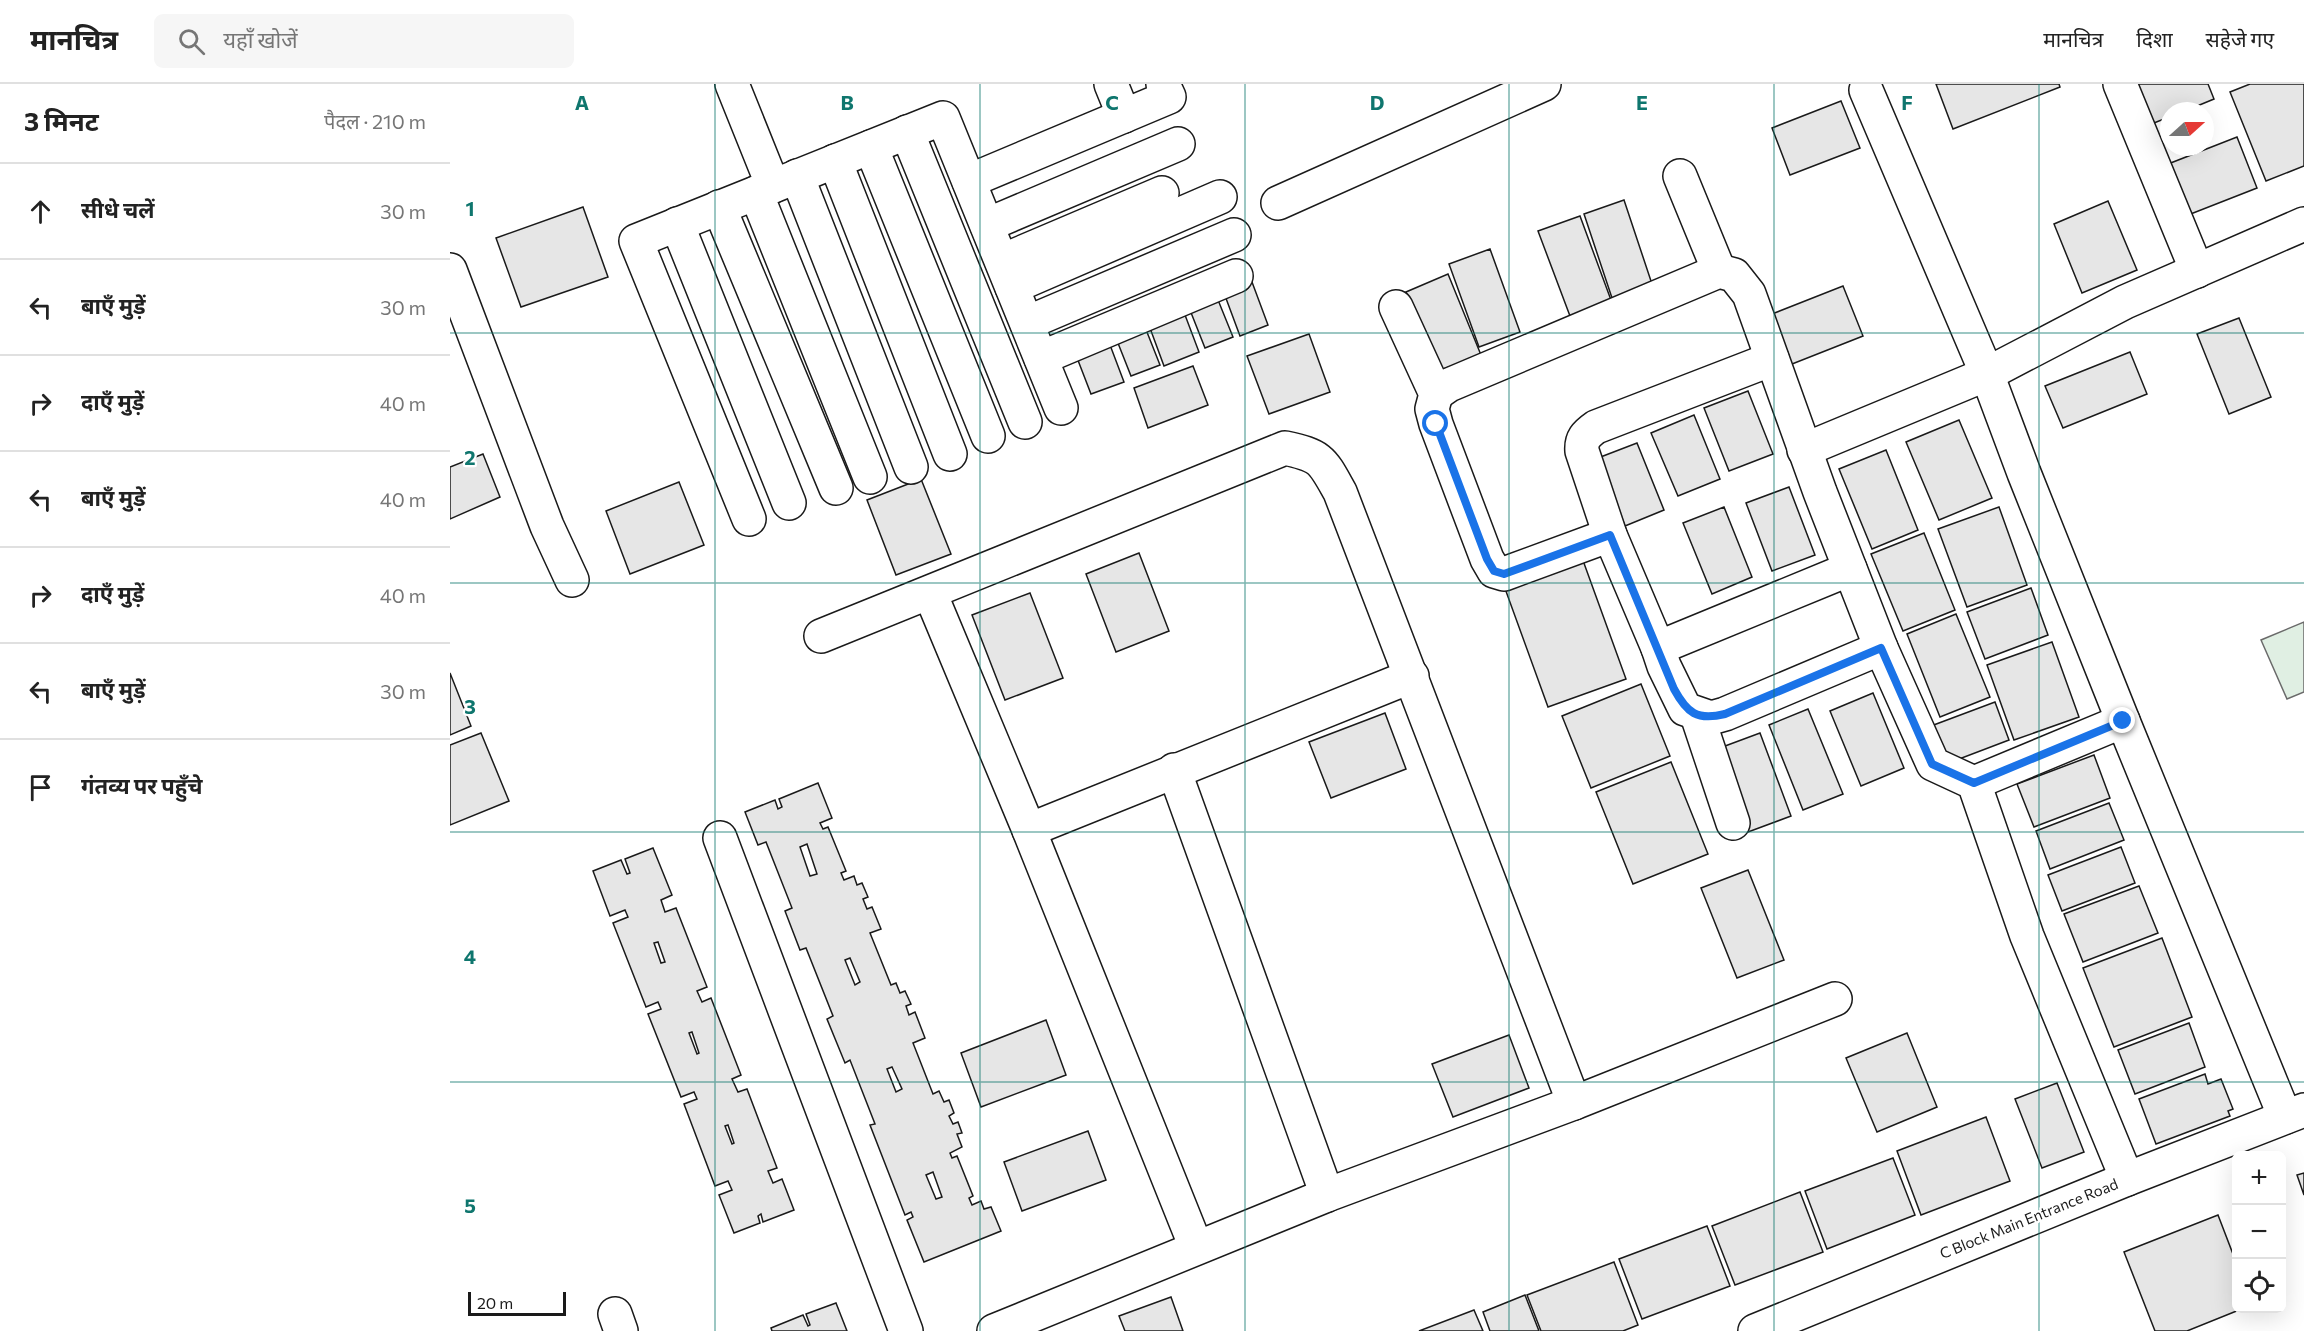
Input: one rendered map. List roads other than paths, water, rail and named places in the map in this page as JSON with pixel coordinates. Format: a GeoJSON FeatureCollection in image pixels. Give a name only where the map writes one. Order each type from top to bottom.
{"type":"FeatureCollection","features":[{"type":"Feature","properties":{"kind":"street"},"geometry":{"type":"LineString","coordinates":[[732,84],[775,185],[911,467]]}},
{"type":"Feature","properties":{"kind":"street"},"geometry":{"type":"LineString","coordinates":[[1111,84],[1124,116]]}},
{"type":"Feature","properties":{"kind":"street"},"geometry":{"type":"LineString","coordinates":[[969,181],[1169,97],[1163,84]]}},
{"type":"Feature","properties":{"kind":"street"},"geometry":{"type":"LineString","coordinates":[[1278,203],[1544,84]]}},
{"type":"Feature","properties":{"kind":"street"},"geometry":{"type":"LineString","coordinates":[[2120,84],[2197,271]]}},
{"type":"Feature","properties":{"kind":"street"},"geometry":{"type":"LineString","coordinates":[[1866,90],[1987,374],[2123,721],[2295,1113]]}},
{"type":"Feature","properties":{"kind":"street"},"geometry":{"type":"LineString","coordinates":[[749,519],[636,241],[944,118],[1061,408]]}},
{"type":"Feature","properties":{"kind":"street"},"geometry":{"type":"LineString","coordinates":[[908,132],[1025,422]]}},
{"type":"Feature","properties":{"kind":"street"},"geometry":{"type":"LineString","coordinates":[[987,225],[1178,144]]}},
{"type":"Feature","properties":{"kind":"street"},"geometry":{"type":"LineString","coordinates":[[871,147],[988,436]]}},
{"type":"Feature","properties":{"kind":"street"},"geometry":{"type":"LineString","coordinates":[[835,161],[950,454]]}},
{"type":"Feature","properties":{"kind":"street"},"geometry":{"type":"LineString","coordinates":[[1680,176],[1719,271]]}},
{"type":"Feature","properties":{"kind":"street"},"geometry":{"type":"LineString","coordinates":[[775,185],[870,477]]}},
{"type":"Feature","properties":{"kind":"street"},"geometry":{"type":"LineString","coordinates":[[1007,274],[1162,193]]}},
{"type":"Feature","properties":{"kind":"street"},"geometry":{"type":"LineString","coordinates":[[1007,274],[1220,197]]}},
{"type":"Feature","properties":{"kind":"street"},"geometry":{"type":"LineString","coordinates":[[719,207],[836,488]]}},
{"type":"Feature","properties":{"kind":"street"},"geometry":{"type":"LineString","coordinates":[[677,224],[789,503]]}},
{"type":"Feature","properties":{"kind":"street"},"geometry":{"type":"LineString","coordinates":[[1804,450],[1987,374],[2126,302],[2304,224]]}},
{"type":"Feature","properties":{"kind":"street"},"geometry":{"type":"LineString","coordinates":[[1027,323],[1234,235]]}},
{"type":"Feature","properties":{"kind":"street"},"geometry":{"type":"LineString","coordinates":[[450,270],[547,526],[572,580]]}},
{"type":"Feature","properties":{"kind":"street"},"geometry":{"type":"LineString","coordinates":[[1436,394],[1449,385],[1719,271],[1734,275],[1749,294],[1804,450],[1850,569],[1881,648],[1932,764],[1974,783],[2027,936],[2127,1179]]}},
{"type":"Feature","properties":{"kind":"street"},"geometry":{"type":"LineString","coordinates":[[1041,358],[1236,276]]}},
{"type":"Feature","properties":{"kind":"street"},"geometry":{"type":"LineString","coordinates":[[1396,308],[1436,394],[1432,409],[1436,424],[1487,559],[1494,571],[1504,574],[1610,535]]}},
{"type":"Feature","properties":{"kind":"street"},"geometry":{"type":"LineString","coordinates":[[1772,358],[1596,427],[1587,433],[1582,442],[1582,451],[1610,535],[1664,666],[1685,709],[1697,715],[1711,718],[1725,714],[1881,648]]}},
{"type":"Feature","properties":{"kind":"street"},"geometry":{"type":"LineString","coordinates":[[821,636],[1285,448],[1312,454],[1327,468],[1340,492],[1574,1103]]}},
{"type":"Feature","properties":{"kind":"street"},"geometry":{"type":"LineString","coordinates":[[1658,648],[1850,569]]}},
{"type":"Feature","properties":{"kind":"street"},"geometry":{"type":"LineString","coordinates":[[930,593],[1029,830],[1196,1247]]}},
{"type":"Feature","properties":{"kind":"street"},"geometry":{"type":"LineString","coordinates":[[1029,830],[1412,676]]}},
{"type":"Feature","properties":{"kind":"street"},"geometry":{"type":"LineString","coordinates":[[1697,715],[1733,824]]}},
{"type":"Feature","properties":{"kind":"street"},"geometry":{"type":"LineString","coordinates":[[1974,783],[2123,721]]}},
{"type":"Feature","properties":{"kind":"street"},"geometry":{"type":"LineString","coordinates":[[1174,770],[1328,1195]]}},
{"type":"Feature","properties":{"kind":"street"},"geometry":{"type":"LineString","coordinates":[[720,838],[906,1331]]}},
{"type":"Feature","properties":{"kind":"street"},"geometry":{"type":"LineString","coordinates":[[994,1331],[1196,1247],[1574,1103],[1835,999]]}},
{"type":"Feature","properties":{"kind":"street","name":"C Block Main Entrance Road"},"geometry":{"type":"LineString","coordinates":[[1755,1331],[1801,1323],[2127,1179],[2295,1113]]}}]}
